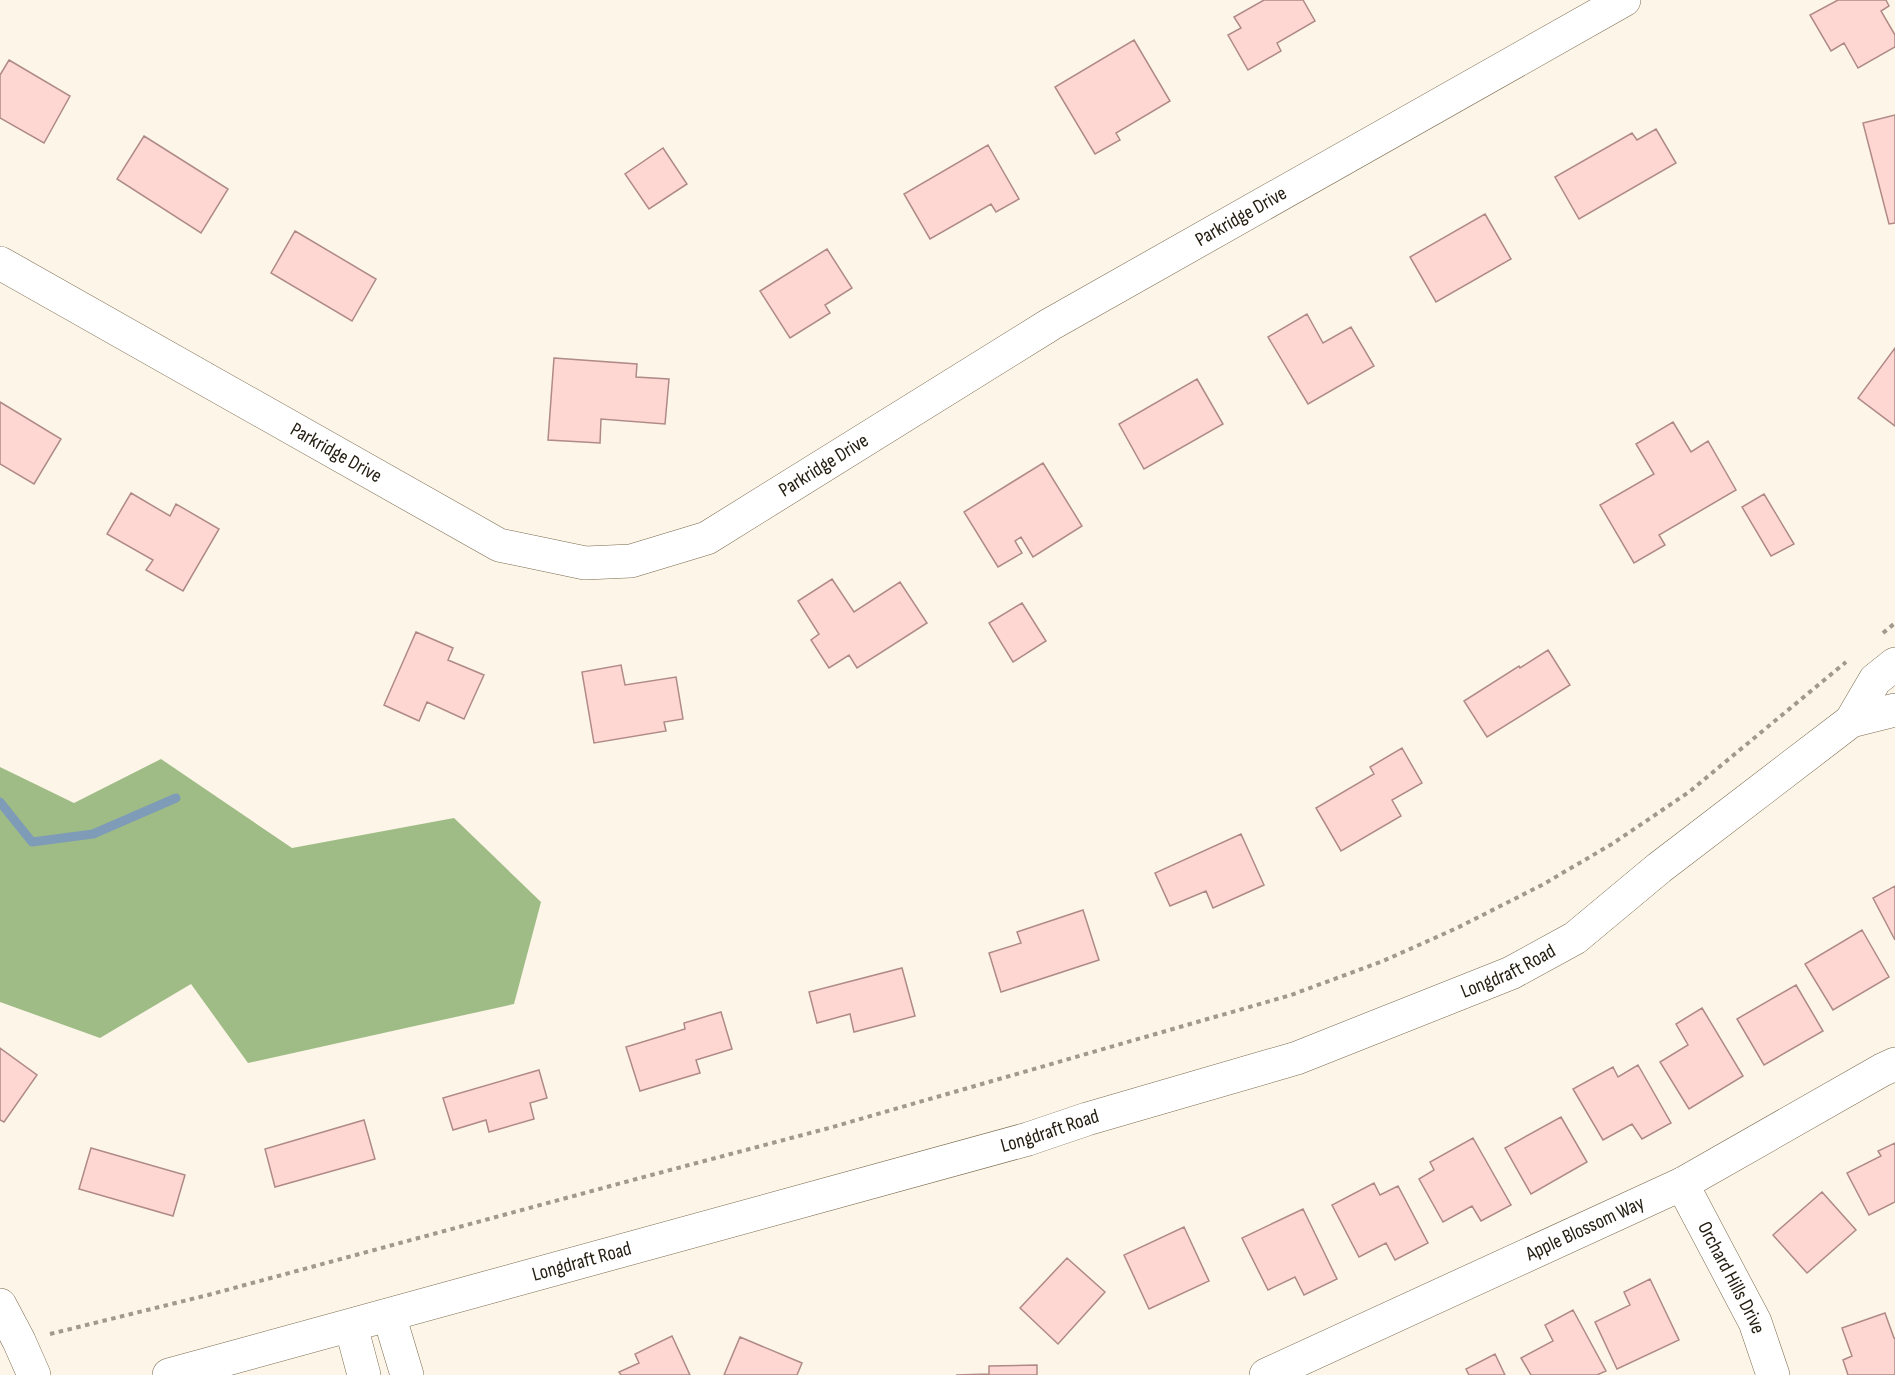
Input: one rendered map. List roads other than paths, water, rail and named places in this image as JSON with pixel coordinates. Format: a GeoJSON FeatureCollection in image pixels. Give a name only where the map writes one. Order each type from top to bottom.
{"type":"FeatureCollection","features":[{"type":"Feature","properties":{"kind":"street","name":"Parkridge Drive"},"geometry":{"type":"LineString","coordinates":[[0,263],[499,545],[585,563],[632,561],[707,538],[1051,324],[1623,0]]}},
{"type":"Feature","properties":{"kind":"street","name":"Longdraft Road"},"geometry":{"type":"LineString","coordinates":[[169,1375],[1028,1139],[1087,1119],[1297,1058],[1511,973],[1575,938],[1659,868],[1851,721],[1875,680],[1895,664]]}},
{"type":"Feature","properties":{"kind":"street","name":"Longdraft Road"},"geometry":{"type":"LineString","coordinates":[[1851,721],[1895,710]]}},
{"type":"Feature","properties":{"kind":"street","name":"Apple Blossom Way"},"geometry":{"type":"LineString","coordinates":[[1266,1375],[1682,1184],[1895,1064]]}},
{"type":"Feature","properties":{"kind":"street","name":"Orchard Hills Drive"},"geometry":{"type":"LineString","coordinates":[[1682,1184],[1755,1322],[1773,1375]]}},
{"type":"Feature","properties":{"kind":"street"},"geometry":{"type":"LineString","coordinates":[[0,1305],[20,1341],[34,1375]]}},
{"type":"Feature","properties":{"kind":"street"},"geometry":{"type":"LineString","coordinates":[[389,1315],[407,1375]]}},
{"type":"Feature","properties":{"kind":"street"},"geometry":{"type":"LineString","coordinates":[[351,1326],[364,1375]]}},
{"type":"Feature","properties":{"kind":"waterway"},"geometry":{"type":"LineString","coordinates":[[0,802],[32,842],[93,834],[176,798]]}}]}
